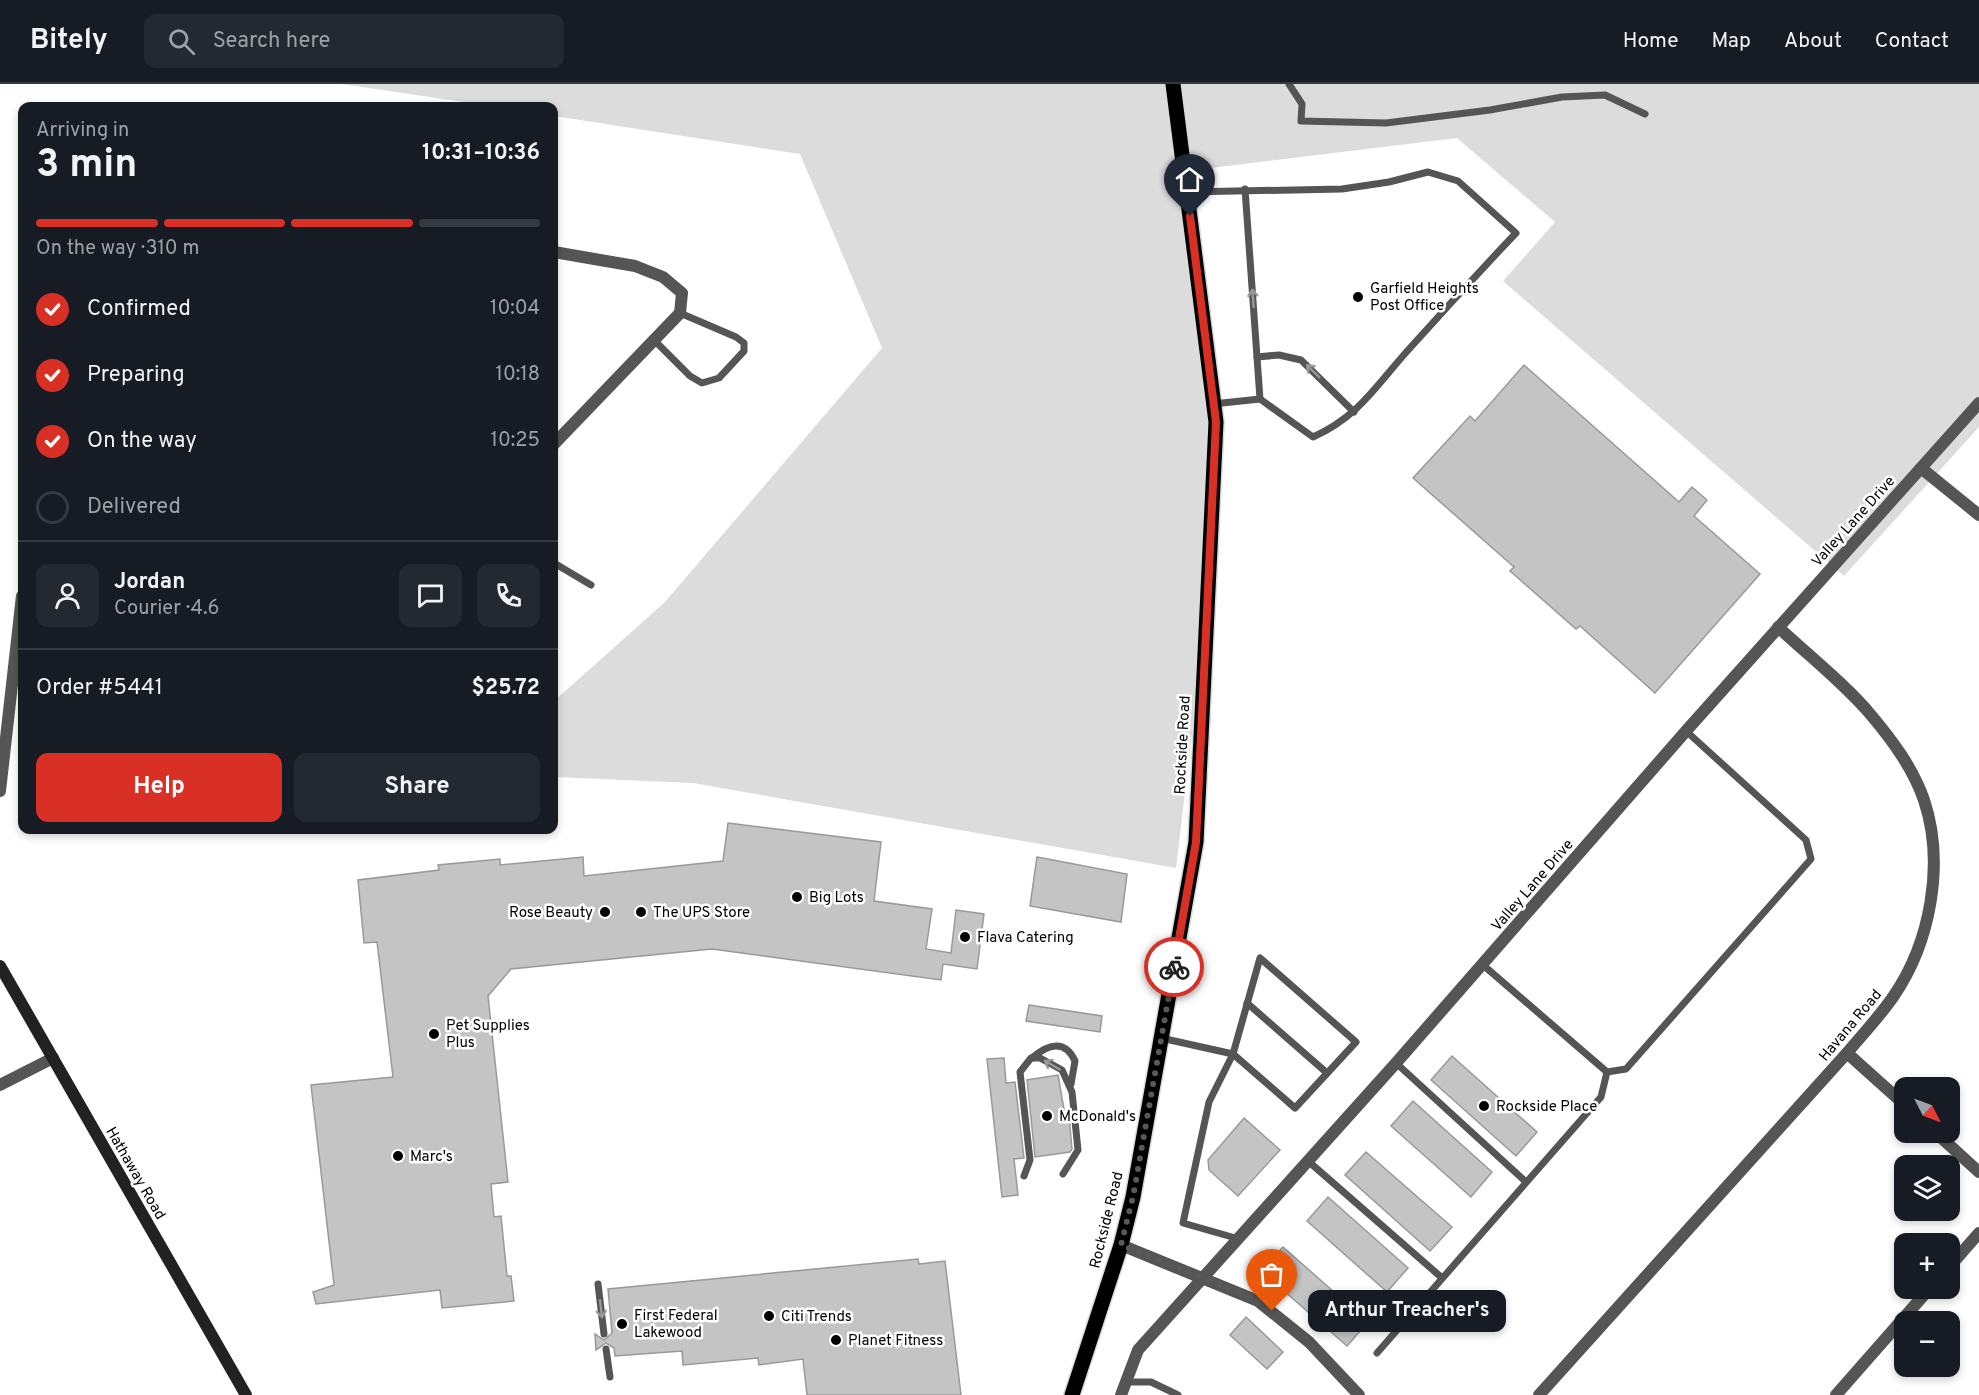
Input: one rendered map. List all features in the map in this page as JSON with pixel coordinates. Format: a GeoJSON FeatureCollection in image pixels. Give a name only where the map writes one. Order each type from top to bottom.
{"type":"FeatureCollection","features":[{"type":"Feature","properties":{"kind":"main road","name":"Rockside Road"},"geometry":{"type":"LineString","coordinates":[[1072,1395],[1121,1245],[1133,1197],[1196,842],[1216,422],[1173,84]]}},
{"type":"Feature","properties":{"kind":"street"},"geometry":{"type":"LineString","coordinates":[[558,253],[635,266],[663,277],[681,293],[680,313],[558,440]]}},
{"type":"Feature","properties":{"kind":"street","name":"Valley Lane Drive"},"geometry":{"type":"LineString","coordinates":[[1121,1395],[1138,1350],[1396,1063],[1686,731],[1979,403]]}},
{"type":"Feature","properties":{"kind":"street"},"geometry":{"type":"LineString","coordinates":[[1921,468],[1979,515]]}},
{"type":"Feature","properties":{"kind":"street","name":"Havana Road"},"geometry":{"type":"LineString","coordinates":[[1539,1395],[1847,1053],[1894,996],[1919,947],[1932,902],[1934,847],[1924,800],[1904,758],[1870,713],[1778,627]]}},
{"type":"Feature","properties":{"kind":"street"},"geometry":{"type":"LineString","coordinates":[[0,790],[18,675]]}},
{"type":"Feature","properties":{"kind":"street","name":"Hathaway Road"},"geometry":{"type":"LineString","coordinates":[[0,966],[246,1395]]}},
{"type":"Feature","properties":{"kind":"street"},"geometry":{"type":"LineString","coordinates":[[1847,1053],[1894,1095]]}},
{"type":"Feature","properties":{"kind":"street"},"geometry":{"type":"LineString","coordinates":[[0,1085],[53,1058]]}},
{"type":"Feature","properties":{"kind":"street"},"geometry":{"type":"LineString","coordinates":[[1947,1143],[1979,1172]]}},
{"type":"Feature","properties":{"kind":"street"},"geometry":{"type":"LineString","coordinates":[[1960,1255],[1979,1233]]}},
{"type":"Feature","properties":{"kind":"street"},"geometry":{"type":"LineString","coordinates":[[1121,1245],[1246,1295],[1265,1306],[1309,1342],[1359,1395]]}},
{"type":"Feature","properties":{"kind":"street"},"geometry":{"type":"LineString","coordinates":[[1836,1395],[1920,1299]]}},
{"type":"Feature","properties":{"kind":"lane"},"geometry":{"type":"LineString","coordinates":[[1289,84],[1302,104],[1301,122],[1386,123],[1490,110],[1563,97],[1605,95],[1645,114]]}},
{"type":"Feature","properties":{"kind":"lane"},"geometry":{"type":"LineString","coordinates":[[1187,192],[1245,189],[1342,189],[1389,182],[1428,172],[1458,182],[1516,233],[1354,412],[1337,426],[1313,437],[1260,399],[1213,404]]}},
{"type":"Feature","properties":{"kind":"lane"},"geometry":{"type":"LineString","coordinates":[[1245,189],[1260,399]]}},
{"type":"Feature","properties":{"kind":"lane"},"geometry":{"type":"LineString","coordinates":[[654,340],[690,376],[702,383],[719,378],[744,351],[744,344],[736,337],[680,313]]}},
{"type":"Feature","properties":{"kind":"lane"},"geometry":{"type":"LineString","coordinates":[[1257,357],[1294,356],[1354,412]]}},
{"type":"Feature","properties":{"kind":"lane"},"geometry":{"type":"LineString","coordinates":[[558,564],[591,585]]}},
{"type":"Feature","properties":{"kind":"lane"},"geometry":{"type":"LineString","coordinates":[[1483,965],[1607,1072],[1626,1069],[1811,859],[1806,840],[1686,731]]}},
{"type":"Feature","properties":{"kind":"lane"},"geometry":{"type":"LineString","coordinates":[[1161,1038],[1233,1054],[1295,1108],[1356,1042],[1260,958],[1233,1054],[1209,1102],[1183,1223],[1239,1239]]}},
{"type":"Feature","properties":{"kind":"lane"},"geometry":{"type":"LineString","coordinates":[[1247,1003],[1327,1073]]}},
{"type":"Feature","properties":{"kind":"lane"},"geometry":{"type":"LineString","coordinates":[[1024,1176],[1030,1160],[1020,1072],[1043,1048],[1055,1044],[1065,1047],[1075,1061],[1071,1087],[1078,1150],[1063,1174]]}},
{"type":"Feature","properties":{"kind":"lane"},"geometry":{"type":"LineString","coordinates":[[1031,1058],[1040,1058],[1062,1070],[1071,1087]]}},
{"type":"Feature","properties":{"kind":"lane"},"geometry":{"type":"LineString","coordinates":[[1396,1063],[1526,1182]]}},
{"type":"Feature","properties":{"kind":"lane"},"geometry":{"type":"LineString","coordinates":[[1377,1353],[1601,1097],[1607,1072]]}},
{"type":"Feature","properties":{"kind":"lane"},"geometry":{"type":"LineString","coordinates":[[1308,1161],[1442,1277]]}},
{"type":"Feature","properties":{"kind":"lane"},"geometry":{"type":"LineString","coordinates":[[598,1284],[604,1334]]}},
{"type":"Feature","properties":{"kind":"lane"},"geometry":{"type":"LineString","coordinates":[[606,1349],[610,1377]]}},
{"type":"Feature","properties":{"kind":"lane"},"geometry":{"type":"LineString","coordinates":[[1125,1382],[1151,1382],[1178,1395]]}},
{"type":"Feature","properties":{"kind":"shaded area"},"geometry":{"type":"Polygon","coordinates":[[[342,84],[1979,84],[1979,427],[1844,576],[1503,281],[1555,222],[1457,138],[1185,171],[1216,422],[1207,607],[1176,868],[693,783],[558,777],[558,697],[665,602],[882,348],[800,154],[558,117],[558,102],[463,102],[342,84]]]}},
{"type":"Feature","properties":{"kind":"building"},"geometry":{"type":"Polygon","coordinates":[[[1524,365],[1679,502],[1692,487],[1707,500],[1694,516],[1760,574],[1655,693],[1580,626],[1576,629],[1510,571],[1514,567],[1413,478],[1470,416],[1475,421],[1524,365]]]}},
{"type":"Feature","properties":{"kind":"building"},"geometry":{"type":"Polygon","coordinates":[[[728,823],[881,842],[874,901],[932,909],[926,949],[951,953],[956,910],[984,914],[977,969],[943,964],[941,980],[712,949],[511,969],[488,996],[508,1182],[491,1184],[494,1217],[501,1216],[507,1276],[511,1276],[514,1301],[442,1308],[440,1290],[316,1304],[313,1292],[334,1285],[311,1085],[393,1077],[377,942],[364,943],[358,880],[439,870],[438,865],[500,859],[500,865],[583,857],[584,876],[723,861],[728,823]]]}},
{"type":"Feature","properties":{"kind":"building"},"geometry":{"type":"Polygon","coordinates":[[[1037,857],[1127,874],[1121,922],[1030,906],[1037,857]]]}},
{"type":"Feature","properties":{"kind":"building"},"geometry":{"type":"Polygon","coordinates":[[[1029,1005],[1102,1016],[1100,1032],[1026,1021],[1029,1005]]]}},
{"type":"Feature","properties":{"kind":"building","name":"Rockside Place"},"geometry":{"type":"Polygon","coordinates":[[[1452,1056],[1537,1132],[1516,1156],[1431,1080],[1452,1056]]]}},
{"type":"Feature","properties":{"kind":"building"},"geometry":{"type":"Polygon","coordinates":[[[1004,1058],[1006,1083],[1015,1082],[1024,1158],[1014,1159],[1018,1195],[1002,1197],[987,1059],[1004,1058]]]}},
{"type":"Feature","properties":{"kind":"building"},"geometry":{"type":"Polygon","coordinates":[[[1058,1075],[1065,1115],[1069,1115],[1072,1149],[1070,1152],[1035,1157],[1027,1080],[1058,1075]]]}},
{"type":"Feature","properties":{"kind":"building"},"geometry":{"type":"Polygon","coordinates":[[[1413,1101],[1492,1172],[1471,1197],[1391,1126],[1413,1101]]]}},
{"type":"Feature","properties":{"kind":"building"},"geometry":{"type":"Polygon","coordinates":[[[1244,1118],[1280,1150],[1238,1196],[1209,1170],[1208,1160],[1244,1118]]]}},
{"type":"Feature","properties":{"kind":"building"},"geometry":{"type":"Polygon","coordinates":[[[1366,1152],[1452,1227],[1430,1251],[1345,1175],[1366,1152]]]}},
{"type":"Feature","properties":{"kind":"building"},"geometry":{"type":"Polygon","coordinates":[[[1328,1197],[1408,1268],[1387,1292],[1307,1221],[1328,1197]]]}},
{"type":"Feature","properties":{"kind":"building"},"geometry":{"type":"Polygon","coordinates":[[[1283,1247],[1368,1322],[1347,1346],[1261,1271],[1283,1247]]]}},
{"type":"Feature","properties":{"kind":"building"},"geometry":{"type":"Polygon","coordinates":[[[918,1259],[919,1264],[945,1261],[961,1395],[807,1395],[803,1359],[759,1365],[758,1358],[683,1365],[682,1351],[615,1356],[614,1348],[606,1343],[596,1350],[595,1334],[604,1340],[612,1333],[608,1289],[918,1259]]]}},
{"type":"Feature","properties":{"kind":"building"},"geometry":{"type":"Polygon","coordinates":[[[1246,1317],[1283,1352],[1267,1369],[1230,1335],[1246,1317]]]}},
{"type":"Feature","properties":{"kind":"way so far"},"geometry":{"type":"LineString","coordinates":[[1174,967],[1133,1197],[1121,1245],[1246,1295],[1272,1311]]}},
{"type":"Feature","properties":{"kind":"place","name":"Garfield Heights Post Office"},"geometry":{"type":"Point","coordinates":[1358,297]}},
{"type":"Feature","properties":{"kind":"place","name":"Big Lots"},"geometry":{"type":"Point","coordinates":[797,897]}},
{"type":"Feature","properties":{"kind":"place","name":"Rose Beauty"},"geometry":{"type":"Point","coordinates":[605,912]}},
{"type":"Feature","properties":{"kind":"place","name":"The UPS Store"},"geometry":{"type":"Point","coordinates":[641,912]}},
{"type":"Feature","properties":{"kind":"place","name":"Flava Catering"},"geometry":{"type":"Point","coordinates":[965,937]}},
{"type":"Feature","properties":{"kind":"place","name":"Pet Supplies Plus"},"geometry":{"type":"Point","coordinates":[434,1034]}},
{"type":"Feature","properties":{"kind":"place","name":"Rockside Place"},"geometry":{"type":"Point","coordinates":[1484,1106]}},
{"type":"Feature","properties":{"kind":"place","name":"McDonald's"},"geometry":{"type":"Point","coordinates":[1047,1116]}},
{"type":"Feature","properties":{"kind":"place","name":"Marc's"},"geometry":{"type":"Point","coordinates":[398,1156]}},
{"type":"Feature","properties":{"kind":"place","name":"Arthur Treacher's"},"geometry":{"type":"Point","coordinates":[1272,1311]}},
{"type":"Feature","properties":{"kind":"place","name":"Citi Trends"},"geometry":{"type":"Point","coordinates":[769,1316]}},
{"type":"Feature","properties":{"kind":"place","name":"First Federal Lakewood"},"geometry":{"type":"Point","coordinates":[622,1324]}},
{"type":"Feature","properties":{"kind":"place","name":"Planet Fitness"},"geometry":{"type":"Point","coordinates":[836,1340]}},
{"type":"Feature","properties":{"kind":"route"},"geometry":{"type":"LineString","coordinates":[[1174,967],[1196,842],[1216,422],[1190,216]]}}]}
